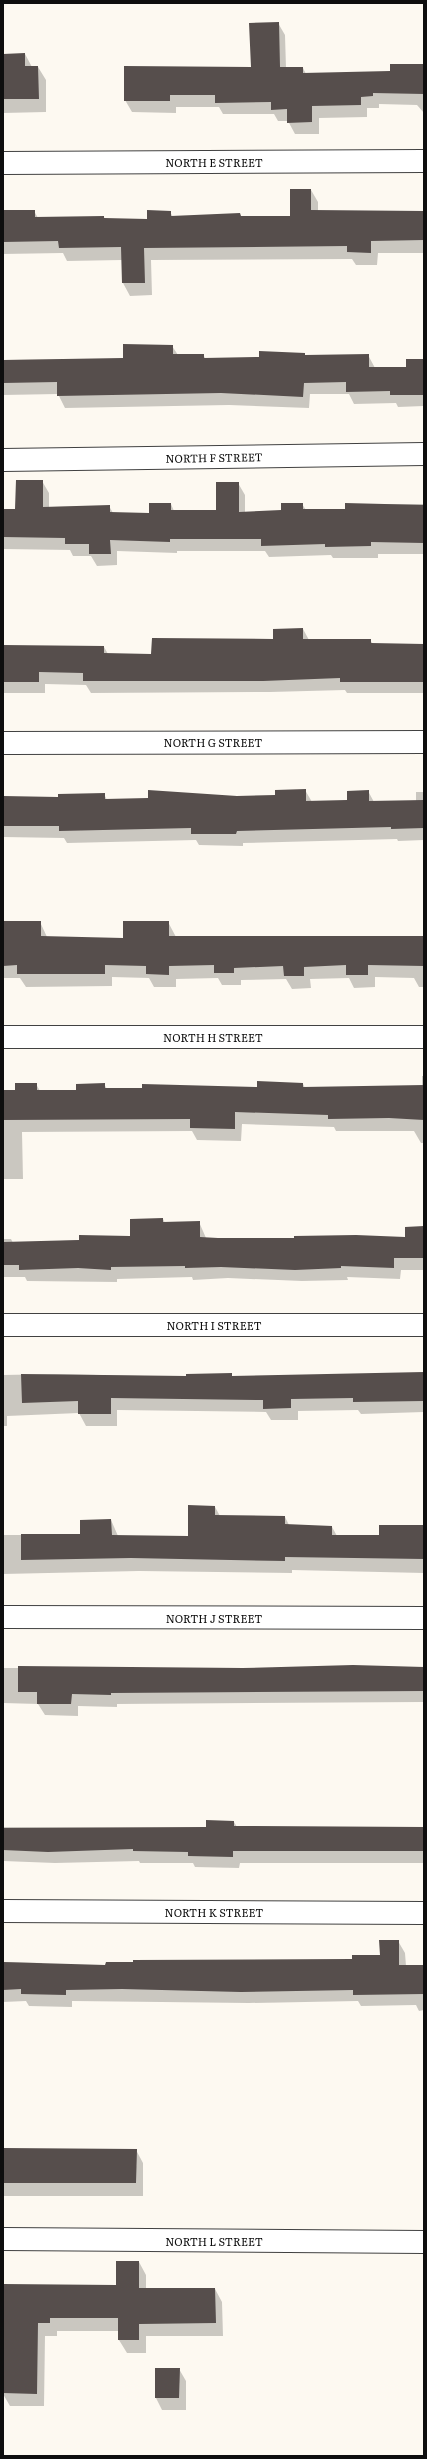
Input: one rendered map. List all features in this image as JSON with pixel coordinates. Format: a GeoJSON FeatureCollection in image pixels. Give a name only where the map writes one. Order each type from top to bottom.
{"type":"FeatureCollection","features":[{"type":"Feature","properties":{"kind":"street","name":"NORTH E STREET"},"geometry":{"type":"LineString","coordinates":[[3,163],[424,161]]}},
{"type":"Feature","properties":{"kind":"street","name":"NORTH F STREET"},"geometry":{"type":"LineString","coordinates":[[3,460],[424,454]]}},
{"type":"Feature","properties":{"kind":"street","name":"NORTH G STREET"},"geometry":{"type":"LineString","coordinates":[[3,743],[424,742]]}},
{"type":"Feature","properties":{"kind":"street","name":"NORTH H STREET"},"geometry":{"type":"LineString","coordinates":[[3,1037],[424,1037]]}},
{"type":"Feature","properties":{"kind":"street","name":"NORTH I STREET"},"geometry":{"type":"LineString","coordinates":[[3,1325],[424,1325]]}},
{"type":"Feature","properties":{"kind":"street","name":"NORTH J STREET"},"geometry":{"type":"LineString","coordinates":[[3,1617],[424,1618]]}},
{"type":"Feature","properties":{"kind":"street","name":"NORTH K STREET"},"geometry":{"type":"LineString","coordinates":[[3,1911],[424,1913]]}},
{"type":"Feature","properties":{"kind":"street","name":"NORTH L STREET"},"geometry":{"type":"LineString","coordinates":[[3,2239],[424,2242]]}},
{"type":"Feature","properties":{"kind":"building"},"geometry":{"type":"Polygon","coordinates":[[[279,22],[280,67],[303,67],[303,73],[390,71],[390,64],[424,64],[424,94],[373,93],[373,96],[361,97],[361,105],[312,106],[312,122],[287,123],[287,109],[271,110],[271,102],[215,103],[215,95],[170,95],[170,101],[124,101],[124,66],[251,67],[249,23],[279,22]]]}},
{"type":"Feature","properties":{"kind":"building"},"geometry":{"type":"Polygon","coordinates":[[[25,53],[25,66],[38,66],[39,99],[3,99],[3,54],[25,53]]]}},
{"type":"Feature","properties":{"kind":"building"},"geometry":{"type":"Polygon","coordinates":[[[290,189],[311,189],[311,210],[424,211],[424,240],[371,241],[371,253],[347,252],[347,246],[144,248],[145,283],[122,283],[121,247],[59,248],[58,241],[3,242],[3,210],[35,210],[35,217],[104,216],[104,218],[147,219],[147,210],[171,211],[171,216],[240,213],[241,216],[290,216],[290,189]]]}},
{"type":"Feature","properties":{"kind":"building"},"geometry":{"type":"Polygon","coordinates":[[[123,344],[173,345],[173,354],[204,354],[204,358],[259,357],[259,351],[305,353],[305,355],[369,354],[369,367],[406,367],[406,359],[424,359],[424,395],[390,395],[390,391],[346,392],[346,382],[304,383],[303,397],[221,393],[57,396],[57,382],[3,383],[3,360],[123,358],[123,344]]]}},
{"type":"Feature","properties":{"kind":"building"},"geometry":{"type":"Polygon","coordinates":[[[16,480],[43,480],[43,507],[110,505],[110,512],[149,513],[149,503],[171,503],[171,510],[216,510],[216,482],[239,482],[239,512],[281,510],[281,503],[303,503],[303,509],[345,509],[345,503],[424,505],[424,543],[371,542],[371,546],[325,547],[325,544],[261,546],[261,539],[170,539],[170,542],[110,540],[111,554],[89,554],[89,544],[65,544],[65,538],[3,537],[3,509],[15,509],[16,480]]]}},
{"type":"Feature","properties":{"kind":"building"},"geometry":{"type":"Polygon","coordinates":[[[303,628],[303,639],[371,639],[371,643],[424,644],[424,682],[340,682],[340,678],[263,681],[83,681],[83,673],[39,672],[39,682],[3,682],[3,645],[104,646],[104,653],[151,654],[152,638],[273,639],[273,629],[303,628]]]}},
{"type":"Feature","properties":{"kind":"building"},"geometry":{"type":"Polygon","coordinates":[[[306,789],[306,801],[347,800],[347,791],[369,790],[369,801],[424,800],[424,828],[391,829],[391,827],[237,831],[236,834],[191,834],[191,828],[59,831],[59,826],[3,826],[3,796],[58,797],[58,794],[105,793],[105,799],[148,798],[148,790],[237,796],[275,795],[275,790],[306,789]]]}},
{"type":"Feature","properties":{"kind":"building"},"geometry":{"type":"Polygon","coordinates":[[[3,921],[41,921],[41,936],[123,938],[123,921],[169,921],[169,936],[424,936],[424,966],[368,965],[368,975],[346,975],[346,965],[304,967],[304,976],[284,976],[283,966],[234,968],[234,973],[214,973],[214,965],[169,966],[169,975],[146,974],[146,966],[105,965],[105,974],[17,974],[17,965],[3,966],[3,921]]]}},
{"type":"Feature","properties":{"kind":"building"},"geometry":{"type":"Polygon","coordinates":[[[257,1081],[303,1083],[303,1087],[424,1085],[424,1120],[389,1118],[328,1119],[328,1115],[235,1112],[235,1129],[190,1128],[190,1119],[3,1120],[3,1090],[15,1090],[15,1083],[37,1083],[37,1090],[76,1090],[76,1084],[105,1083],[105,1088],[142,1088],[142,1084],[257,1087],[257,1081]]]}},
{"type":"Feature","properties":{"kind":"building"},"geometry":{"type":"Polygon","coordinates":[[[163,1218],[163,1222],[200,1221],[200,1237],[218,1238],[294,1238],[294,1236],[356,1235],[405,1237],[405,1227],[424,1226],[424,1258],[394,1258],[394,1268],[341,1266],[341,1268],[295,1270],[221,1267],[185,1268],[185,1266],[111,1267],[111,1270],[78,1268],[19,1270],[19,1265],[3,1265],[3,1242],[79,1240],[79,1235],[130,1236],[130,1219],[163,1218]]]}},
{"type":"Feature","properties":{"kind":"building"},"geometry":{"type":"Polygon","coordinates":[[[424,1372],[424,1401],[353,1402],[353,1398],[291,1399],[291,1408],[263,1409],[263,1400],[111,1398],[111,1414],[78,1414],[78,1401],[22,1403],[21,1374],[186,1376],[186,1374],[232,1373],[232,1376],[424,1372]]]}},
{"type":"Feature","properties":{"kind":"building"},"geometry":{"type":"Polygon","coordinates":[[[188,1505],[215,1506],[215,1515],[285,1516],[285,1524],[332,1526],[332,1535],[379,1535],[379,1525],[424,1525],[424,1559],[285,1557],[285,1561],[131,1558],[21,1560],[21,1534],[80,1534],[80,1520],[111,1519],[112,1535],[188,1536],[188,1505]]]}},
{"type":"Feature","properties":{"kind":"building"},"geometry":{"type":"Polygon","coordinates":[[[353,1665],[424,1667],[424,1691],[111,1693],[111,1695],[72,1694],[71,1704],[37,1704],[37,1692],[18,1692],[18,1666],[243,1668],[353,1665]]]}},
{"type":"Feature","properties":{"kind":"building"},"geometry":{"type":"Polygon","coordinates":[[[206,1820],[234,1821],[234,1826],[424,1827],[424,1851],[233,1851],[233,1857],[188,1856],[188,1852],[133,1851],[133,1849],[48,1852],[3,1850],[3,1828],[206,1827],[206,1820]]]}},
{"type":"Feature","properties":{"kind":"building"},"geometry":{"type":"Polygon","coordinates":[[[379,1940],[399,1940],[399,1965],[424,1965],[424,1994],[353,1995],[353,1990],[241,1992],[122,1989],[66,1990],[66,1995],[21,1994],[21,1989],[3,1990],[3,1962],[105,1965],[106,1962],[133,1962],[133,1960],[352,1959],[352,1955],[380,1955],[379,1940]]]}},
{"type":"Feature","properties":{"kind":"building"},"geometry":{"type":"Polygon","coordinates":[[[3,2148],[137,2149],[136,2183],[3,2183],[3,2148]]]}},
{"type":"Feature","properties":{"kind":"building"},"geometry":{"type":"Polygon","coordinates":[[[116,2261],[139,2261],[139,2288],[215,2288],[216,2323],[139,2324],[139,2340],[118,2340],[118,2318],[50,2318],[50,2323],[38,2323],[37,2394],[3,2393],[3,2284],[116,2285],[116,2261]]]}},
{"type":"Feature","properties":{"kind":"building"},"geometry":{"type":"Polygon","coordinates":[[[155,2368],[180,2368],[179,2398],[155,2398],[155,2368]]]}}]}
